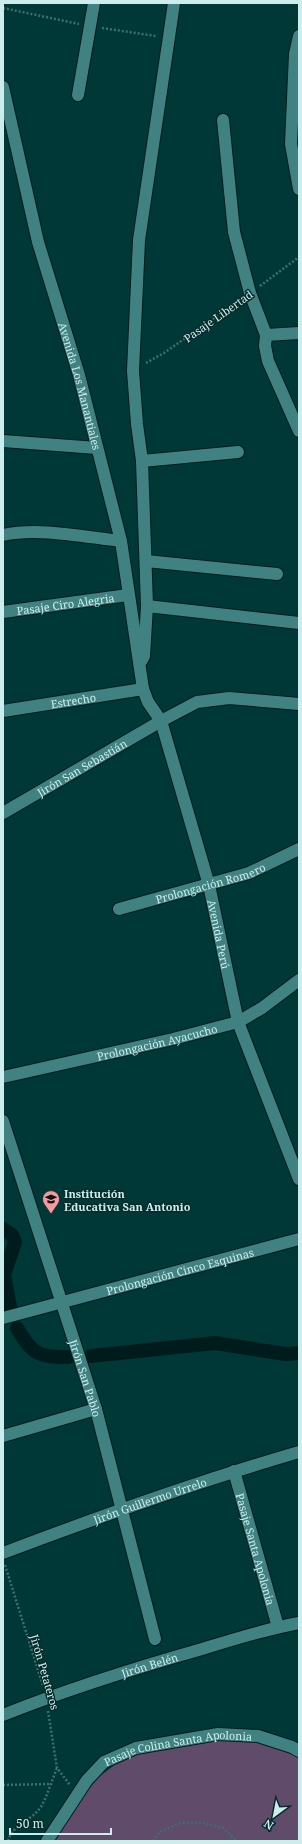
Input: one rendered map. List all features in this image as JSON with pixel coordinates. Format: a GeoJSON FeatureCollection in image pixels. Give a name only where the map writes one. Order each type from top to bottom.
{"type":"FeatureCollection","features":[{"type":"Feature","properties":{"kind":"street"},"geometry":{"type":"LineString","coordinates":[[78,95],[94,3]]}},
{"type":"Feature","properties":{"kind":"street"},"geometry":{"type":"LineString","coordinates":[[140,667],[144,656],[146,561],[142,461],[137,424],[133,371],[139,240],[174,3]]}},
{"type":"Feature","properties":{"kind":"street"},"geometry":{"type":"LineString","coordinates":[[299,36],[295,54],[291,144],[299,189]]}},
{"type":"Feature","properties":{"kind":"street","name":"Avenida Los Manantiales"},"geometry":{"type":"LineString","coordinates":[[3,87],[38,242],[79,375],[121,541],[143,689]]}},
{"type":"Feature","properties":{"kind":"street"},"geometry":{"type":"LineString","coordinates":[[223,120],[234,232],[250,293],[266,335],[265,346],[268,360],[299,431]]}},
{"type":"Feature","properties":{"kind":"street"},"geometry":{"type":"LineString","coordinates":[[266,335],[299,333]]}},
{"type":"Feature","properties":{"kind":"street"},"geometry":{"type":"LineString","coordinates":[[4,442],[97,448]]}},
{"type":"Feature","properties":{"kind":"street"},"geometry":{"type":"LineString","coordinates":[[142,461],[238,452]]}},
{"type":"Feature","properties":{"kind":"street"},"geometry":{"type":"LineString","coordinates":[[3,535],[18,532],[36,532],[121,541]]}},
{"type":"Feature","properties":{"kind":"street"},"geometry":{"type":"LineString","coordinates":[[146,561],[277,574]]}},
{"type":"Feature","properties":{"kind":"street","name":"Pasaje Ciro Alegria"},"geometry":{"type":"LineString","coordinates":[[3,612],[128,595]]}},
{"type":"Feature","properties":{"kind":"street"},"geometry":{"type":"LineString","coordinates":[[146,606],[299,623]]}},
{"type":"Feature","properties":{"kind":"street","name":"Estrecho"},"geometry":{"type":"LineString","coordinates":[[3,711],[143,689]]}},
{"type":"Feature","properties":{"kind":"street","name":"Avenida Perú"},"geometry":{"type":"LineString","coordinates":[[143,689],[148,702],[161,721],[209,885],[238,1022],[299,1179]]}},
{"type":"Feature","properties":{"kind":"street","name":"Jirón San Sebastián"},"geometry":{"type":"LineString","coordinates":[[3,813],[161,721],[197,702],[229,698],[299,704]]}},
{"type":"Feature","properties":{"kind":"street","name":"Prolongación Romero"},"geometry":{"type":"LineString","coordinates":[[119,909],[249,873],[299,849]]}},
{"type":"Feature","properties":{"kind":"street","name":"Prolongación Ayacucho"},"geometry":{"type":"LineString","coordinates":[[3,1076],[173,1039],[238,1022],[262,1008],[299,980]]}},
{"type":"Feature","properties":{"kind":"street","name":"Jirón San Pablo"},"geometry":{"type":"LineString","coordinates":[[3,1121],[60,1302],[96,1409],[155,1639]]}},
{"type":"Feature","properties":{"kind":"street","name":"Prolongación Cinco Esquinas"},"geometry":{"type":"LineString","coordinates":[[3,1318],[299,1239]]}},
{"type":"Feature","properties":{"kind":"street"},"geometry":{"type":"LineString","coordinates":[[3,1436],[96,1409]]}},
{"type":"Feature","properties":{"kind":"street","name":"Jirón Guillermo Urrelo"},"geometry":{"type":"LineString","coordinates":[[3,1553],[121,1509],[234,1471],[299,1452]]}},
{"type":"Feature","properties":{"kind":"street","name":"Pasaje Santa Apolonia"},"geometry":{"type":"LineString","coordinates":[[234,1471],[278,1627]]}},
{"type":"Feature","properties":{"kind":"street","name":"Jirón Belén"},"geometry":{"type":"LineString","coordinates":[[3,1715],[46,1698],[159,1661],[278,1627],[299,1623]]}},
{"type":"Feature","properties":{"kind":"street","name":"Pasaje Colina Santa Apolonia"},"geometry":{"type":"LineString","coordinates":[[47,1841],[87,1780],[104,1762],[136,1748],[218,1734],[258,1736],[292,1747],[299,1751]]}},
{"type":"Feature","properties":{"kind":"path","name":"Pasaje Libertad"},"geometry":{"type":"LineString","coordinates":[[133,371],[164,353],[299,257]]}},
{"type":"Feature","properties":{"kind":"path","name":"Jirón Petateros"},"geometry":{"type":"LineString","coordinates":[[3,1559],[46,1698],[57,1768],[72,1788]]}},
{"type":"Feature","properties":{"kind":"path"},"geometry":{"type":"LineString","coordinates":[[8,1841],[13,1830],[34,1814],[41,1806],[57,1768]]}},
{"type":"Feature","properties":{"kind":"path"},"geometry":{"type":"LineString","coordinates":[[3,1785],[50,1784]]}},
{"type":"Feature","properties":{"kind":"path"},"geometry":{"type":"LineString","coordinates":[[153,1841],[160,1832],[180,1823],[203,1822],[223,1828],[237,1841]]}},
{"type":"Feature","properties":{"kind":"shaded area"},"geometry":{"type":"Polygon","coordinates":[[[213,1740],[257,1740],[299,1757],[299,1841],[54,1841],[86,1792],[100,1776],[116,1764],[137,1754],[213,1740]]]}},
{"type":"Feature","properties":{"kind":"waterway"},"geometry":{"type":"LineString","coordinates":[[3,1229],[12,1235],[15,1242],[4,1275],[10,1307]]}},
{"type":"Feature","properties":{"kind":"waterway"},"geometry":{"type":"LineString","coordinates":[[17,1328],[27,1344],[37,1352],[49,1356],[68,1357]]}},
{"type":"Feature","properties":{"kind":"waterway"},"geometry":{"type":"LineString","coordinates":[[91,1356],[215,1343],[286,1354],[299,1353]]}},
{"type":"Feature","properties":{"kind":"place","name":"Institución Educativa San Antonio"},"geometry":{"type":"Point","coordinates":[51,1214]}}]}
